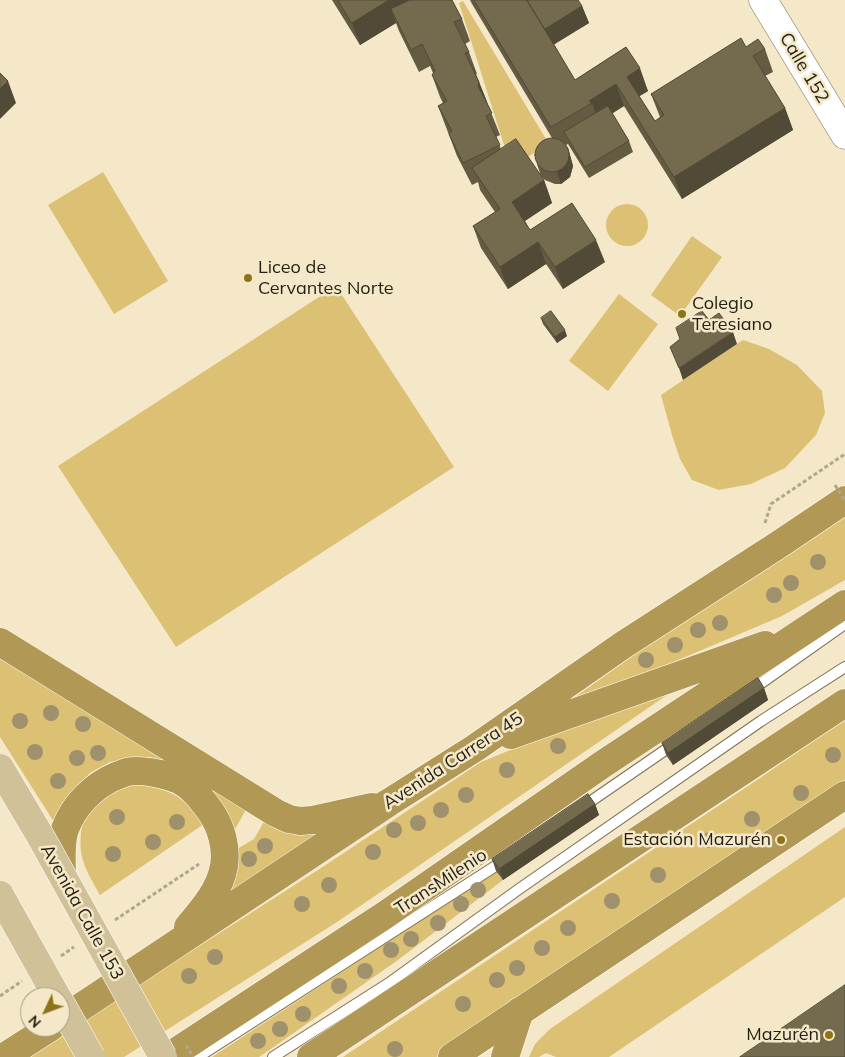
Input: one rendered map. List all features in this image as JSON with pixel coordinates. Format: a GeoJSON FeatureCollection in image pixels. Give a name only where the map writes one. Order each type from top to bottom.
{"type":"FeatureCollection","features":[{"type":"Feature","properties":{"kind":"highway","name":"Avenida Carrera 45"},"geometry":{"type":"LineString","coordinates":[[70,1014],[388,803],[475,748],[623,646],[778,546],[842,496]]}},
{"type":"Feature","properties":{"kind":"highway"},"geometry":{"type":"LineString","coordinates":[[168,1057],[386,915],[604,764],[845,604]]}},
{"type":"Feature","properties":{"kind":"highway"},"geometry":{"type":"LineString","coordinates":[[475,748],[806,630]]}},
{"type":"Feature","properties":{"kind":"highway"},"geometry":{"type":"LineString","coordinates":[[0,642],[276,814],[289,819],[312,820],[388,803]]}},
{"type":"Feature","properties":{"kind":"highway"},"geometry":{"type":"LineString","coordinates":[[311,1057],[845,703]]}},
{"type":"Feature","properties":{"kind":"highway"},"geometry":{"type":"LineString","coordinates":[[62,875],[64,831],[71,815],[83,799],[103,782],[127,772],[154,772],[180,780],[199,795],[214,817],[222,834],[224,865],[208,903],[172,947]]}},
{"type":"Feature","properties":{"kind":"highway"},"geometry":{"type":"LineString","coordinates":[[452,1057],[843,795]]}},
{"type":"Feature","properties":{"kind":"highway"},"geometry":{"type":"LineString","coordinates":[[505,1057],[520,1011]]}},
{"type":"Feature","properties":{"kind":"highway"},"geometry":{"type":"LineString","coordinates":[[4,1057],[35,1037]]}},
{"type":"Feature","properties":{"kind":"main road","name":"Avenida Calle 153"},"geometry":{"type":"LineString","coordinates":[[0,768],[38,832],[163,1057]]}},
{"type":"Feature","properties":{"kind":"main road","name":"Avenida Calle 153"},"geometry":{"type":"LineString","coordinates":[[0,805],[143,1057]]}},
{"type":"Feature","properties":{"kind":"main road"},"geometry":{"type":"LineString","coordinates":[[0,896],[51,987]]}},
{"type":"Feature","properties":{"kind":"main road"},"geometry":{"type":"LineString","coordinates":[[70,1020],[91,1057]]}},
{"type":"Feature","properties":{"kind":"street","name":"Calle 152"},"geometry":{"type":"LineString","coordinates":[[763,0],[845,135]]}},
{"type":"Feature","properties":{"kind":"lane"},"geometry":{"type":"LineString","coordinates":[[744,695],[845,624]]}},
{"type":"Feature","properties":{"kind":"lane"},"geometry":{"type":"LineString","coordinates":[[273,1057],[389,983],[519,889],[712,755],[845,668]]}},
{"type":"Feature","properties":{"kind":"lane"},"geometry":{"type":"LineString","coordinates":[[575,811],[680,739]]}},
{"type":"Feature","properties":{"kind":"lane","name":"TransMilenio"},"geometry":{"type":"LineString","coordinates":[[198,1057],[511,855]]}},
{"type":"Feature","properties":{"kind":"shaded area"},"geometry":{"type":"Polygon","coordinates":[[[463,1],[549,144],[511,167],[459,3],[463,1]]]}},
{"type":"Feature","properties":{"kind":"shaded area"},"geometry":{"type":"Polygon","coordinates":[[[103,172],[168,281],[114,314],[48,205],[103,172]]]}},
{"type":"Feature","properties":{"kind":"shaded area"},"geometry":{"type":"Polygon","coordinates":[[[627,204],[642,210],[648,225],[642,240],[627,246],[612,240],[606,225],[612,210],[627,204]]]}},
{"type":"Feature","properties":{"kind":"shaded area"},"geometry":{"type":"Polygon","coordinates":[[[692,236],[722,257],[680,316],[651,295],[692,236]]]}},
{"type":"Feature","properties":{"kind":"shaded area"},"geometry":{"type":"Polygon","coordinates":[[[336,286],[454,467],[176,647],[58,466],[336,286]]]}},
{"type":"Feature","properties":{"kind":"shaded area"},"geometry":{"type":"Polygon","coordinates":[[[619,294],[658,324],[608,391],[569,361],[619,294]]]}},
{"type":"Feature","properties":{"kind":"shaded area"},"geometry":{"type":"Polygon","coordinates":[[[743,340],[769,349],[797,365],[822,391],[825,413],[816,435],[785,468],[751,484],[719,490],[692,480],[680,459],[661,395],[743,340]]]}},
{"type":"Feature","properties":{"kind":"shaded area"},"geometry":{"type":"Polygon","coordinates":[[[845,517],[845,580],[782,616],[551,714],[651,643],[845,517]]]}},
{"type":"Feature","properties":{"kind":"shaded area"},"geometry":{"type":"Polygon","coordinates":[[[0,659],[248,806],[233,833],[165,761],[149,757],[110,762],[90,773],[75,789],[54,822],[0,737],[0,659]]]}},
{"type":"Feature","properties":{"kind":"shaded area"},"geometry":{"type":"Polygon","coordinates":[[[667,695],[337,922],[124,1057],[26,1057],[57,1037],[70,1037],[70,1029],[321,868],[481,762],[572,725],[667,695]]]}},
{"type":"Feature","properties":{"kind":"shaded area"},"geometry":{"type":"Polygon","coordinates":[[[845,719],[845,784],[526,999],[437,1057],[343,1057],[757,780],[845,719]]]}},
{"type":"Feature","properties":{"kind":"shaded area"},"geometry":{"type":"Polygon","coordinates":[[[140,785],[175,795],[191,808],[204,824],[100,895],[88,873],[81,851],[81,833],[84,821],[89,811],[113,792],[121,787],[140,785]]]}},
{"type":"Feature","properties":{"kind":"shaded area"},"geometry":{"type":"Polygon","coordinates":[[[265,820],[328,830],[230,892],[235,876],[232,852],[254,839],[265,820]]]}},
{"type":"Feature","properties":{"kind":"shaded area"},"geometry":{"type":"Polygon","coordinates":[[[845,827],[845,897],[609,1057],[556,1057],[546,1053],[539,1057],[529,1057],[535,1044],[550,1029],[845,827]]]}},
{"type":"Feature","properties":{"kind":"shaded area"},"geometry":{"type":"Polygon","coordinates":[[[496,871],[503,880],[398,960],[259,1057],[212,1057],[496,871]]]}},
{"type":"Feature","properties":{"kind":"building"},"geometry":{"type":"Polygon","coordinates":[[[338,0],[389,0],[352,23],[338,0]]]}},
{"type":"Feature","properties":{"kind":"building"},"geometry":{"type":"Polygon","coordinates":[[[410,0],[452,0],[462,19],[454,22],[469,52],[465,53],[479,82],[478,86],[492,113],[486,116],[500,145],[463,163],[449,134],[452,131],[438,106],[447,101],[432,75],[435,71],[422,44],[411,50],[391,9],[410,0]]]}},
{"type":"Feature","properties":{"kind":"building"},"geometry":{"type":"Polygon","coordinates":[[[474,0],[527,0],[575,80],[626,47],[640,68],[627,77],[655,121],[664,115],[651,94],[741,38],[746,47],[758,39],[765,49],[753,56],[785,108],[674,177],[616,84],[589,101],[592,103],[551,127],[474,0]]]}},
{"type":"Feature","properties":{"kind":"building"},"geometry":{"type":"Polygon","coordinates":[[[527,0],[578,0],[582,6],[545,29],[527,0]]]}},
{"type":"Feature","properties":{"kind":"building"},"geometry":{"type":"Polygon","coordinates":[[[0,73],[8,81],[0,89],[0,73]]]}},
{"type":"Feature","properties":{"kind":"building"},"geometry":{"type":"Polygon","coordinates":[[[608,106],[629,141],[585,167],[564,132],[608,106]]]}},
{"type":"Feature","properties":{"kind":"building"},"geometry":{"type":"Polygon","coordinates":[[[552,138],[559,139],[564,143],[568,148],[568,162],[564,167],[559,171],[552,172],[545,171],[540,167],[536,162],[535,155],[536,148],[540,143],[545,139],[552,138]]]}},
{"type":"Feature","properties":{"kind":"building"},"geometry":{"type":"Polygon","coordinates":[[[516,139],[544,180],[512,202],[530,230],[572,203],[596,240],[555,267],[538,242],[500,267],[473,226],[500,209],[472,168],[516,139]]]}},
{"type":"Feature","properties":{"kind":"building"},"geometry":{"type":"Polygon","coordinates":[[[551,311],[565,330],[555,337],[541,318],[551,311]]]}},
{"type":"Feature","properties":{"kind":"building"},"geometry":{"type":"Polygon","coordinates":[[[702,311],[709,320],[719,313],[733,332],[679,368],[670,347],[680,339],[676,328],[702,311]]]}},
{"type":"Feature","properties":{"kind":"building"},"geometry":{"type":"Polygon","coordinates":[[[758,678],[764,688],[668,753],[662,743],[758,678]]]}},
{"type":"Feature","properties":{"kind":"building"},"geometry":{"type":"Polygon","coordinates":[[[588,794],[595,804],[499,869],[492,859],[588,794]]]}},
{"type":"Feature","properties":{"kind":"building"},"geometry":{"type":"Polygon","coordinates":[[[845,985],[845,1057],[740,1057],[845,985]]]}},
{"type":"Feature","properties":{"kind":"place","name":"Liceo de Cervantes Norte"},"geometry":{"type":"Point","coordinates":[248,278]}},
{"type":"Feature","properties":{"kind":"place","name":"Colegio Teresiano"},"geometry":{"type":"Point","coordinates":[682,314]}},
{"type":"Feature","properties":{"kind":"place","name":"Estación Mazurén"},"geometry":{"type":"Point","coordinates":[781,840]}},
{"type":"Feature","properties":{"kind":"place","name":"Mazurén"},"geometry":{"type":"Point","coordinates":[829,1035]}}]}
